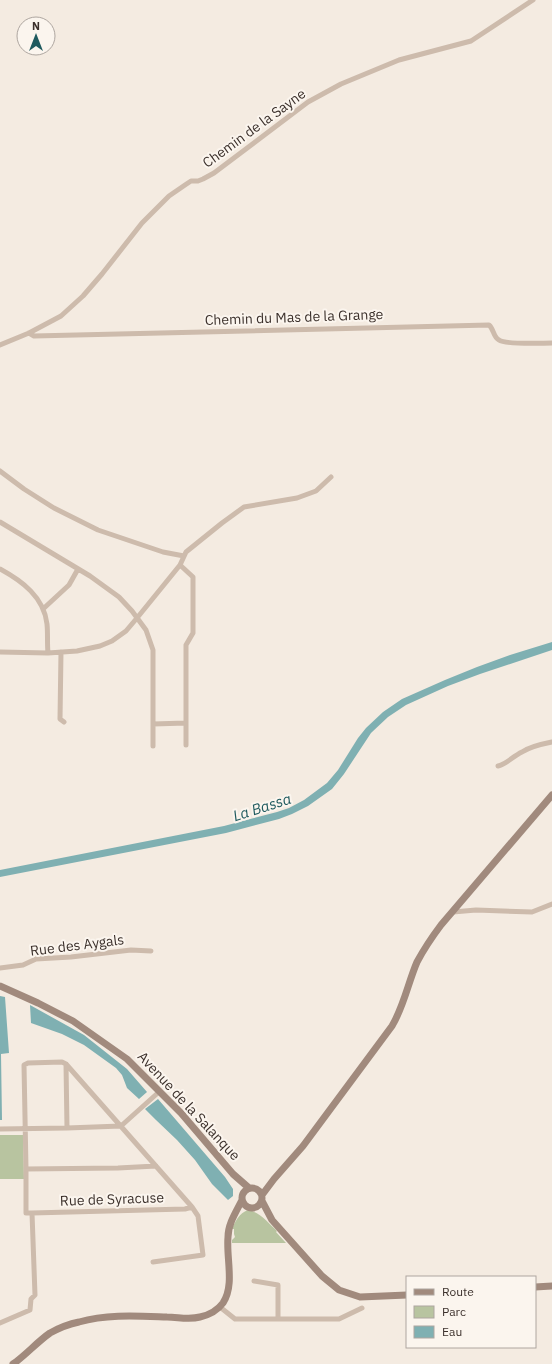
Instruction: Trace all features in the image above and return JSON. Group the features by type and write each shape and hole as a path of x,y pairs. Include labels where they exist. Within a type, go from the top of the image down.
{"main road":[{"path":"254,1208 258,1206 274,1178 303,1146 392,1026 399,1015 417,963 423,951 441,925 552,795"},
{"name":"Avenue de la Salanque","path":"0,986 73,1021 127,1059 181,1113 246,1190"},
{"path":"12,1364 51,1333 78,1322 95,1318 132,1316 198,1318 211,1314 220,1307 228,1288 228,1237 231,1222 244,1203 246,1190 257,1189 274,1178"},
{"path":"257,1189 272,1220"},
{"path":"244,1203 272,1220 322,1276 339,1290 360,1296 406,1295"},
{"path":"536,1287 552,1286"}],"street":[{"name":"Chemin de la Sayne","path":"0,345 29,333 61,316 83,296 142,223 169,196 185,185 203,179 214,173 308,102 341,84 399,60 471,40 491,29 533,0"},
{"name":"Chemin du Mas de la Grange","path":"29,333 34,336 488,325 492,328 496,338 499,341 512,343 552,343"},
{"path":"0,471 24,489 54,508 98,530 163,552 184,556"},
{"path":"0,652 77,651 100,646 112,640 126,631 137,618 180,565 186,552 222,523 244,507 297,498 316,491 331,477"},
{"path":"0,522 78,569 119,597 146,630 152,650 153,746"},
{"path":"180,565 193,577 194,633 186,645 186,745"},
{"path":"0,569 25,585 39,601 46,614 48,652"},
{"path":"43,609 69,585 78,569"},
{"path":"61,652 60,719 64,722"},
{"path":"153,724 186,723"},
{"path":"498,766 505,764 524,750 552,742"},
{"path":"453,912 476,910 532,912 552,904"},
{"name":"Rue des Aygals","path":"0,968 23,965 36,959 71,957 131,950 151,951"},
{"name":"Rue des Aygals","path":"0,964 8,966"},
{"path":"0,1323 30,1310 31,1299 35,1295 32,1213 26,1213 24,1065 28,1063 62,1062 66,1064 192,1207 198,1216 202,1255 153,1262"},
{"path":"66,1064 67,1128"},
{"path":"0,1129 121,1126 160,1091"},
{"path":"26,1169 156,1166"},
{"name":"Rue de Syracuse","path":"32,1213 185,1209 192,1207"},
{"path":"254,1281 278,1285 278,1319"},
{"path":"220,1307 235,1318 278,1319 339,1319 362,1308"}],"green space":[{"path":"0,1135 23,1135 24,1179 0,1179"},
{"path":"248,1210 264,1218 286,1243 232,1243 232,1240 235,1237 234,1229 232,1229 234,1224 240,1215"}],"water":[{"path":"552,642 552,650 448,686 406,705 388,717 371,733 344,774 332,789 308,806 292,814 279,819 226,833 0,877 0,870 224,826 289,808 304,800 327,783 338,770 366,728 383,712 402,699 477,667"},
{"path":"0,996 5,997 9,1053 1,1054 2,1120 0,1120"},
{"path":"30,1005 84,1035 127,1069 147,1092 139,1099 127,1088 122,1075 116,1068 84,1045 62,1034 31,1023"},
{"path":"158,1099 225,1177 233,1189 233,1196 228,1200 212,1184 195,1160 177,1140 145,1109"}],"water label":[{"name":"La Bassa","path":"262,807"}]}
